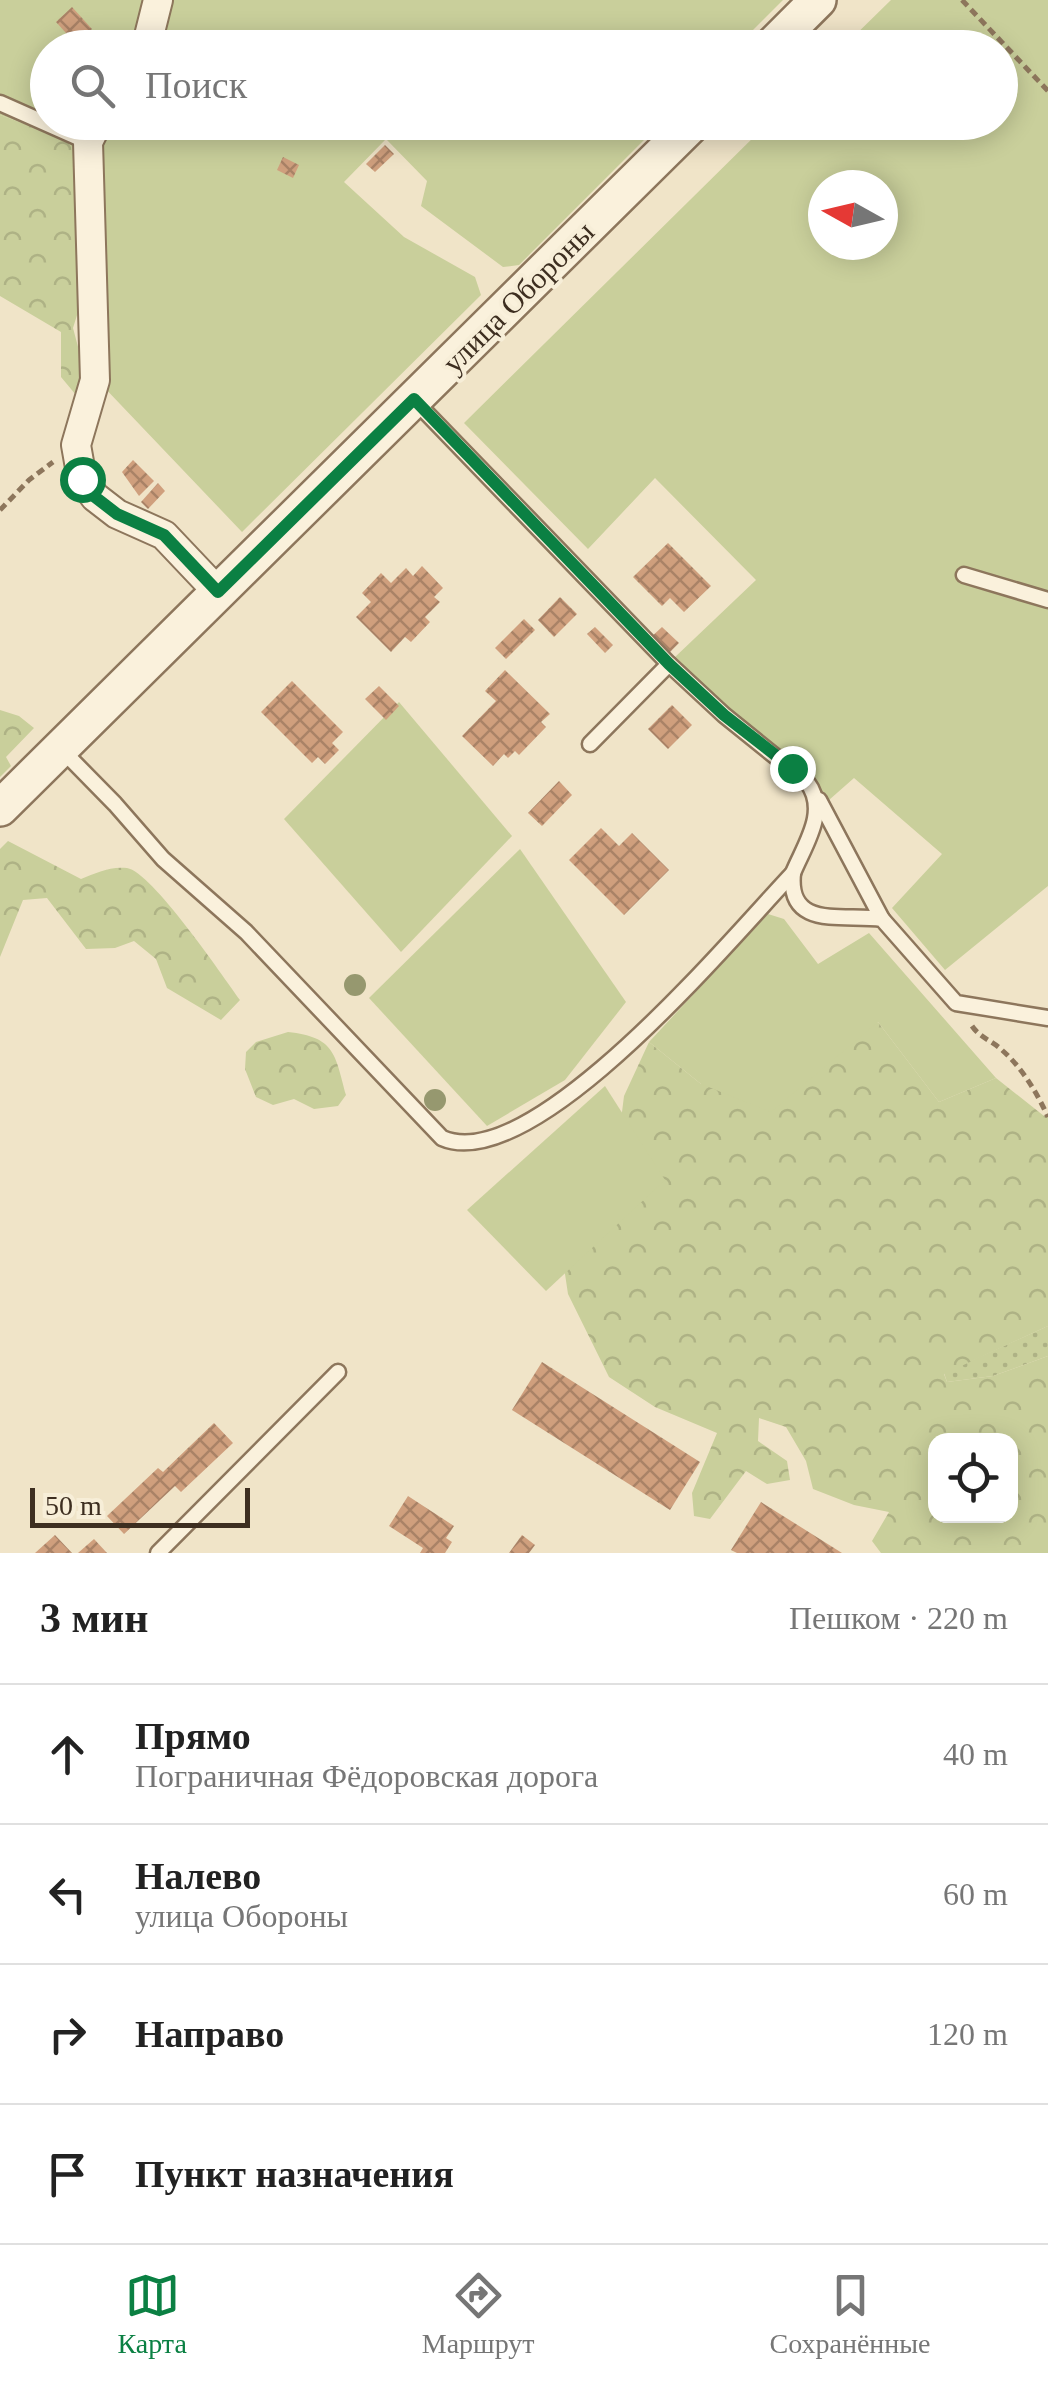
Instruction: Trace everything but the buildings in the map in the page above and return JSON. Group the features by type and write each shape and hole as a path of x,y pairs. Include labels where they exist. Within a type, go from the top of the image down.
{"street":[{"path":"150,30 158,0"},
{"path":"788,30 818,0"},
{"path":"93,140 94,380 76,445 82,479 95,497 117,514 164,535 218,592"},
{"name":"улица Обороны","path":"0,808 676,140"}],"lane":[{"path":"0,103 30,112"},
{"path":"414,399 669,664 724,715 807,782 882,919 956,1003 1048,1018"},
{"path":"964,575 1048,600"},
{"path":"590,744 669,664"},
{"path":"60,749 116,804 163,859 246,932 442,1138 458,1145 476,1144 562,1103 619,1055 793,873 810,836 817,810 816,794"},
{"path":"793,873 794,896 811,914 882,919"},
{"path":"158,1553 338,1372"}],"path":[{"path":"962,0 990,30"},
{"path":"1018,59 1048,91"},
{"path":"0,510 29,480 76,445"},
{"path":"956,1003 977,1034 1002,1049 1034,1089 1048,1117"}],"green space":[{"path":"0,0 783,0 753,30 30,30 30,126 0,115"},
{"path":"891,0 1048,0 1048,886 945,970 892,908 942,854 854,778 829,800 674,658 756,580 655,478 588,549 464,423 751,140 1018,140 1018,30 860,30"},
{"path":"0,115 30,126 30,140 75,142 75,222 85,247 83,296 73,328 85,373 76,395 61,377 61,332 0,296"},
{"path":"69,140 385,140 344,182 404,237 475,277 481,295 242,532 100,383 75,142"},
{"path":"387,140 644,140 519,265 503,267 421,206 427,181"},
{"path":"399,702 512,836 401,952 284,819"},
{"path":"0,710 19,716 34,728 6,757 11,766 0,777"},
{"path":"8,841 81,879 115,868 127,868 138,874 186,926 240,1000 221,1020 167,988 156,959 134,941 115,948 86,949 47,898 23,900 0,957 0,849"},
{"path":"520,849 626,1002 565,1080 487,1126 369,998"},
{"path":"768,914 784,919 818,964 869,933 996,1078 939,1102 878,1022 771,1112 701,1084 649,1042"},
{"path":"878,1022 939,1102 996,1078 1044,1116 1048,1114 1048,1326 944,1374 947,1382 993,1376 1048,1356 1048,1553 881,1553 872,1541 889,1512 854,1505 813,1489 806,1461 786,1427 759,1418 758,1441 787,1461 790,1480 767,1484 746,1471 710,1519 694,1516 692,1493 717,1433 655,1407 609,1377 568,1294 559,1234 608,1224 624,1096 649,1042 701,1084"},
{"path":"288,1032 315,1038 331,1050 346,1095 338,1106 314,1109 294,1099 273,1105 256,1097 245,1069 246,1052 256,1042"},
{"path":"605,1086 665,1180 546,1291 467,1210"},
{"path":"1048,1326 1048,1356 993,1376 947,1382 944,1373"}],"route":[{"path":"82,479 95,497 117,514 164,535 218,592 414,399 669,664 724,715 792,768"}]}
